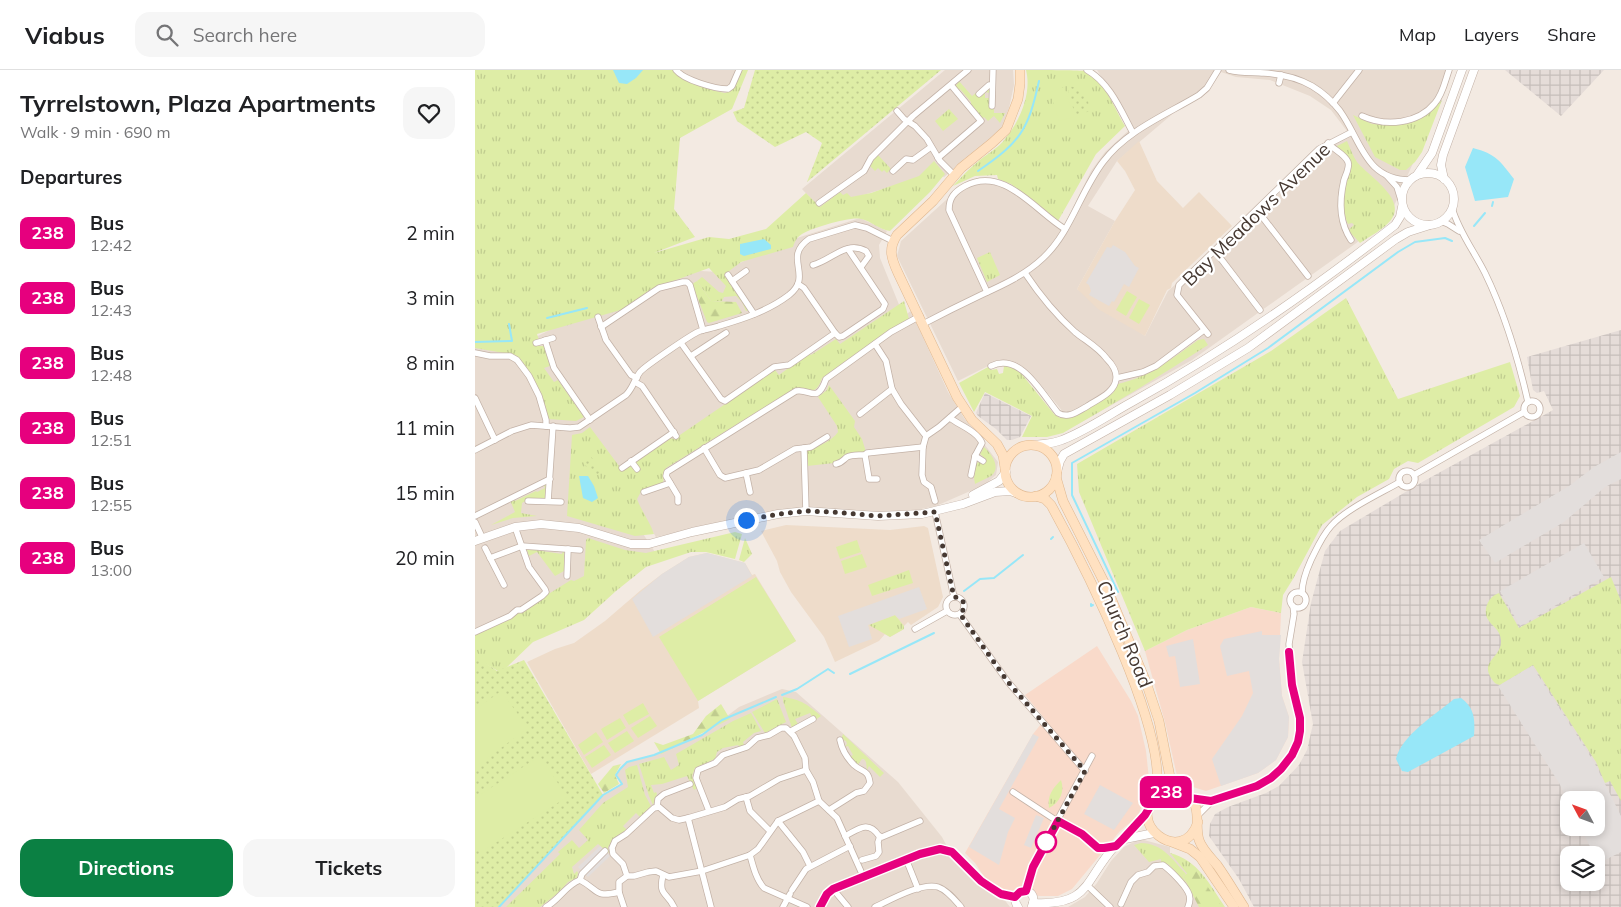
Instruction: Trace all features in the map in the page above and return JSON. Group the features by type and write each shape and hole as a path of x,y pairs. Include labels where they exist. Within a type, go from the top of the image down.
{"main road":[{"path":"997,444 1009,449 1032,445 1040,446 1047,450 1056,464 1057,475 1049,490 1036,496 1027,496 1019,494 1007,481 1003,455 997,444 972,420 963,406 892,259 891,252 897,235 933,201 965,164 1006,130 1018,100 1020,70"},
{"path":"1005,470 1011,456 1020,448"},
{"name":"Church Road","path":"1057,475 1063,501 1106,586 1146,682 1159,721 1170,778 1187,795"},
{"name":"Church Road","path":"1036,496 1045,499 1051,505 1082,563 1140,699 1155,756 1158,782 1154,800"},
{"path":"1234,907 1200,857 1190,849 1160,838 1154,833 1149,825 1149,808 1159,796 1169,791 1187,795 1194,802 1198,818 1199,840 1244,907"},
{"path":"1171,842 1180,841 1188,837 1193,832 1198,818"}],"street":[{"path":"676,70 681,75 691,79 716,88 728,89 732,86 739,70"},
{"path":"819,203 864,171 875,153 968,70"},
{"path":"992,106 993,70"},
{"path":"678,502 678,496 666,476 667,472 796,391 800,390 809,394 818,392 823,388 826,379 891,332 987,292 1025,273 1045,257 1065,229 1103,161 1112,151 1133,133 1199,95 1207,88 1218,70"},
{"path":"1229,70 1281,75 1311,85 1341,112 1366,158 1397,187 1406,214 1413,221 1430,225"},
{"path":"1333,103 1359,70"},
{"path":"1362,116 1378,122 1395,122 1413,118 1425,112 1435,104 1441,95 1449,70"},
{"path":"1032,445 1062,440 1157,388 1293,301 1395,225 1400,217 1405,186 1432,153 1462,70"},
{"path":"1057,475 1060,461 1064,454 1170,395 1248,348 1395,239 1408,232 1441,222 1448,216 1454,200 1453,192 1444,179 1441,164 1474,70"},
{"path":"1091,71 1115,99 1133,133"},
{"path":"1279,83 1281,75"},
{"path":"937,158 981,121 951,85"},
{"path":"979,94 989,85 992,85"},
{"path":"897,111 927,139 937,158 955,175"},
{"name":"Bay Meadows Avenue","path":"1117,378 1143,372 1156,366 1206,332 1177,295 1179,285 1319,149 1352,132"},
{"path":"1328,143 1346,158 1349,164 1341,198 1342,218 1351,240"},
{"path":"893,171 906,159 913,160 931,147"},
{"path":"1387,176 1401,180 1431,173 1444,179"},
{"path":"987,292 949,210 949,204 954,193 977,181 996,181 1014,190 1065,229"},
{"path":"1452,208 1462,234 1485,273 1503,315 1516,354 1528,402 1525,405 1524,412"},
{"path":"1257,210 1308,276"},
{"path":"1441,222 1448,224 1462,234"},
{"path":"475,450 522,427 531,425 579,427 626,395 641,370 699,331 754,314 778,302 795,290 798,284 800,273 797,254 803,243 809,239 855,225 867,228 893,242"},
{"path":"1345,228 1352,225"},
{"path":"813,265 848,249 857,247 868,254 866,261 861,267"},
{"path":"798,284 804,288 839,336 843,336 885,307 884,301 848,249"},
{"path":"1215,251 1260,310"},
{"path":"1297,273 1303,269"},
{"path":"732,280 746,271"},
{"path":"991,366 1008,362 1018,367 1031,379 1058,413 1062,415 1075,413 1108,394 1115,384 1117,378 1114,368 1107,358 1067,324 1035,288 1025,273"},
{"path":"728,275 754,314"},
{"path":"601,327 659,288 687,282 690,285 703,330"},
{"path":"1255,303 1261,298"},
{"path":"598,317 606,340 631,375 642,386 675,434 622,468"},
{"path":"691,356 726,333"},
{"path":"681,343 721,399 725,401 774,367 789,365 835,333"},
{"path":"536,343 553,338"},
{"path":"545,340 554,368 590,420"},
{"path":"875,344 886,361 892,389 926,436"},
{"path":"475,353 490,356 511,356 517,360 529,376 539,396 546,420 545,426"},
{"path":"999,363 1001,371"},
{"path":"860,414 892,389"},
{"path":"475,398 495,440"},
{"path":"1524,412 1528,416 1533,417 1539,412 1537,403 1533,401 1528,402"},
{"path":"935,501 931,487 924,482 922,474 923,447 926,436 963,406"},
{"path":"1414,475 1524,412"},
{"path":"949,418 981,439 982,443 975,456 971,475"},
{"path":"548,501 553,426"},
{"path":"704,448 722,477 725,478 763,468 795,449 811,447 827,437"},
{"path":"836,464 849,456 923,447"},
{"path":"804,448 805,511"},
{"path":"865,455 869,479 877,479"},
{"path":"975,456 983,461"},
{"path":"631,462 637,469"},
{"path":"950,508 999,481 1005,470"},
{"path":"1399,482 1400,475 1403,472 1408,471 1414,475"},
{"path":"746,473 750,492"},
{"path":"1399,482 1403,486 1410,486 1414,483 1414,475"},
{"path":"475,516 550,479"},
{"path":"1296,607 1303,605 1306,600 1302,593 1302,585 1316,550 1332,525 1347,513 1399,482"},
{"path":"644,492 670,483"},
{"path":"475,522 479,539 515,527 541,524 569,526 597,532 631,544 649,544 692,532 779,514 805,511 878,516 935,512 995,492 1010,491 1019,494"},
{"path":"528,500 561,502"},
{"path":"935,512 954,597"},
{"path":"475,632 510,616 545,594 545,589 529,567 515,527"},
{"path":"491,558 522,546 580,550"},
{"path":"485,548 504,585"},
{"path":"567,576 568,549"},
{"path":"1296,607 1290,600 1293,593 1302,585"},
{"path":"1293,593 1302,593"},
{"path":"954,597 960,598 964,603 964,610 960,614 951,615 947,611 947,602 954,597"},
{"path":"1187,795 1211,801 1257,786 1271,778 1292,755 1298,742 1300,731 1300,718 1292,685 1289,644 1296,607"},
{"path":"915,629 947,611"},
{"path":"960,614 1008,682 1085,771"},
{"path":"791,731 813,719"},
{"path":"709,812 696,778 698,770 715,763 723,755 747,747 757,738 781,728 786,728 791,731 805,758 806,770 813,782 819,801 837,818 863,876"},
{"path":"829,810 856,793 865,791 871,783 866,772 855,766 847,758 840,740"},
{"path":"1026,891 1033,867 1092,756"},
{"path":"657,807 663,809 673,818 679,820 688,818 725,807 779,779 806,770"},
{"path":"627,876 623,864 613,854 612,848 615,841 657,807 658,799 664,794 690,784"},
{"path":"1013,792 1092,842 1098,848 1116,846"},
{"path":"747,797 750,811 769,831"},
{"path":"624,907 619,892 619,882 627,876 656,871 669,877 702,870 750,855 758,849 769,831 778,821 819,801"},
{"path":"1198,818 1211,801"},
{"path":"1015,897 1020,892 1026,891 1033,896 1032,905 1063,902 1074,897 1088,886 1116,846 1136,826 1149,808"},
{"path":"688,818 711,907"},
{"path":"778,821 803,852 810,866"},
{"path":"880,836 920,822"},
{"path":"845,836 869,827 880,836"},
{"path":"1123,839 1154,833"},
{"path":"862,860 876,856 879,852 878,842 880,836"},
{"path":"783,907 801,876 810,866 849,846"},
{"path":"820,907 827,894 833,889 932,850 940,849 952,852 981,881 990,887 1001,894 1015,897"},
{"path":"545,907 556,905 572,884 580,880 582,874 605,851"},
{"path":"750,855 754,870 760,884 764,888 790,896 807,907"},
{"path":"906,860 918,889"},
{"path":"1121,904 1131,882 1138,875 1148,872 1154,866 1163,865 1171,871 1188,891 1190,898 1187,907"},
{"path":"663,875 661,888 663,894 671,901 673,907"},
{"path":"580,880 594,892 601,895 619,892"},
{"path":"875,907 887,905 928,886 939,887 961,907"},
{"path":"1088,886 1110,907"},
{"path":"833,889 849,907"},
{"path":"1015,897 1018,907"}],"shaded area":[{"path":"667,70 746,70 731,107"},
{"path":"945,70 1013,70 1014,85 1001,131 944,177 936,173 820,208 802,189"},
{"path":"1097,70 1452,70 1447,87 1389,217 1355,244 1192,360 1076,425 1038,381 1025,369 1010,360 994,363 958,381 897,256 901,241 957,190 973,182 995,182 1014,189 1064,226 1091,171 1105,152 1128,131 1134,128","holes":["1221,72 1236,77 1270,80 1310,96 1331,110 1350,135 1325,149 1266,206 1168,291 1145,336 1077,289 1115,221 1088,206 1117,161 1176,111 1208,92"]},
{"path":"1505,70 1604,70 1561,116"},
{"path":"1139,141 1157,181 1183,208 1199,192 1232,226 1172,283 1145,336 1098,309 1077,289 1115,221 1135,190 1125,171 1117,161"},
{"path":"860,218 887,231 879,245 880,258 900,307 615,491 655,552 475,637 475,344 524,343 611,299 682,270 719,272 797,238"},
{"path":"1113,245 1125,252 1135,266 1139,268 1129,287 1124,284 1114,302 1112,301 1109,306 1089,295 1091,291 1086,283 1107,247 1111,248"},
{"path":"911,311 948,392 964,418 998,462 996,475 984,485 936,506 916,510 870,513 789,509 738,518 656,537 627,489 778,395 814,378"},
{"path":"1621,330 1621,907 1254,907 1239,879 1209,836 1210,824 1215,814 1279,786 1299,765 1307,750 1313,724 1302,662 1311,603 1325,551 1340,531 1424,481 1553,410 1544,391 1537,393 1533,390 1527,357"},
{"path":"985,393 1031,416 1020,437 1007,440 978,416 976,413"},
{"path":"1621,452 1621,479 1605,487 1564,522 1495,563 1479,540 1569,486 1594,467"},
{"path":"786,525 890,530 924,526 928,528 943,597 938,607 911,625 908,622 904,629 890,637 885,634 879,641 835,662 824,637 791,592 761,531"},
{"path":"1584,543 1604,577 1520,626 1500,591"},
{"path":"707,553 745,563 752,575 755,574 796,641 698,701 699,708 591,774 527,662 555,649 574,643 605,621 662,574 689,557"},
{"path":"707,553 745,563 752,576 653,637 632,599 662,574 689,557"},
{"path":"919,587 927,609 899,619 895,615 868,625 872,639 849,647 838,616"},
{"path":"1251,607 1281,613 1279,659 1282,696 1289,717 1288,737 1276,760 1258,773 1206,791 1193,787 1177,776 1165,722 1145,651 1187,630"},
{"path":"1262,631 1262,635 1281,635 1279,659 1282,696 1289,717 1288,737 1276,760 1258,773 1221,786 1212,759 1242,716 1253,693 1249,671 1227,676 1220,646 1224,639"},
{"path":"1193,639 1200,684 1180,687 1175,656 1169,657 1166,646"},
{"path":"1097,646 1131,701 1138,716 1146,751 1149,779 1145,798 1139,813 1120,831 1072,889 1058,896 1040,896 1001,890 989,884 975,863 965,853 1033,734 1045,719 1025,695"},
{"path":"1532,666 1594,762 1621,816 1621,852 1605,860 1605,846 1590,846 1585,836 1605,836 1605,791 1563,791 1498,686"},
{"path":"782,689 796,692 898,782 942,837 952,856 988,889 1003,898 1010,907 499,907 603,795 621,784 616,775 627,762 654,755 702,735 739,707"},
{"path":"1033,734 1039,737 999,809 1015,818 1008,832 999,865 969,847"},
{"path":"1100,785 1133,803 1114,830 1084,814"},
{"path":"1036,815 1044,818 1031,848 1024,845"},
{"path":"1140,839 1170,847 1170,853 1189,873 1213,907 1068,907 1085,897 1097,883 1111,861 1124,847"},
{"path":"600,846 610,856 588,877 578,867"}],"green space":[{"path":"475,70 673,70 697,85 725,93 733,87 740,70 748,70 732,109 680,138 674,209 695,237 654,253 709,237 729,239 766,229 806,193 820,207 840,192 843,195 847,193 851,197 871,193 919,176 934,161 945,174 930,192 890,231 861,219 841,221 802,234 796,239 793,247 741,262 724,275 749,310 746,311 742,302 736,296 724,297 722,301 711,301 697,281 702,277 719,292 723,293 726,286 709,268 651,289 624,309 537,334 539,340 534,341 536,346 544,346 550,366 544,368 554,382 558,380 584,417 576,421 548,419 542,399 510,354 475,348"},
{"path":"755,70 941,70 807,182 822,143 806,132 775,147 737,121 733,112 744,108"},
{"path":"1026,70 1084,71 1098,81 1125,126 1096,154 1058,221 1011,184 998,179 997,175 975,176 953,186 974,165 1000,145 1010,132 1020,115 1026,97"},
{"path":"959,81 972,96 977,92 979,95 988,87 990,93 985,92 985,98 990,98 990,107 994,108 994,113 1005,113 1000,123 994,116 988,121 984,117 982,119 971,106 971,102 960,89 958,90 955,87"},
{"path":"1067,86 1081,91 1088,101 1091,111 1075,115"},
{"path":"1064,87 1074,117 1059,121 1050,92"},
{"path":"1442,100 1422,152 1406,170 1400,170 1375,157 1353,115 1372,124 1393,125 1406,123 1422,117"},
{"path":"949,109 958,119 943,131 935,121"},
{"path":"1347,141 1357,162 1384,188 1394,204 1395,212 1388,224 1360,243 1348,230 1354,225 1352,223 1348,224 1343,209 1351,160 1335,147"},
{"path":"877,154 891,169 887,173 884,170 882,172 878,168 875,171 869,165"},
{"path":"990,252 1000,275 987,282 977,258"},
{"path":"697,281 711,301 736,302 742,313 707,322 692,284"},
{"path":"1127,291 1137,297 1126,316 1116,310"},
{"path":"1346,298 1398,399 1510,362 1520,396 1514,407 1418,463 1408,461 1394,469 1389,479 1357,497 1322,525 1283,595 1281,613 1251,607 1187,630 1145,651 1079,492 1077,464 1271,351"},
{"path":"1139,299 1150,305 1139,324 1129,318"},
{"path":"904,301 909,319 881,336 822,378 816,389 794,389 666,468 663,483 642,490 637,499 654,534 635,536 567,516 572,435 582,433 590,427 622,470 670,438 674,439 775,370 779,375 809,353 811,355 836,339 840,344"},
{"path":"1204,339 1208,345 1172,368 1063,433 1047,437 1022,437 1032,416 985,392 974,412 959,383 988,367 991,370 997,369 999,374 1003,373 1004,366 1013,367 1020,372 1054,414 1060,418 1070,417 1113,393 1118,384 1150,372 1198,340"},
{"path":"829,385 855,421 854,427 862,439 866,452 834,463 807,466 806,451 828,441 838,432 837,426 818,397 827,390"},
{"path":"984,447 990,453 996,469 991,476 975,484 976,463 983,464 986,459 980,454"},
{"path":"590,455 601,471 597,475 584,464 585,458"},
{"path":"543,484 547,486 545,499 527,500 522,503 521,513 537,516 513,518 491,525 515,512 510,500 513,499 515,501 537,492 545,488"},
{"path":"735,532 742,534 735,559 706,552 691,552 646,567 584,620 533,642 505,669 498,671 475,658 475,634 519,612 547,588 550,593 571,580 574,581 584,576 586,540 588,538 625,550 646,553"},
{"path":"745,538 752,554 744,562 739,560"},
{"path":"857,540 861,552 840,559 836,547"},
{"path":"528,549 562,554 564,551 564,571 555,576 537,552 529,556"},
{"path":"862,554 867,567 845,574 841,561"},
{"path":"909,570 913,583 872,596 868,585"},
{"path":"756,577 796,641 698,701 659,637"},
{"path":"1611,577 1621,601 1621,801 1610,781 1605,783 1596,762 1533,665 1500,685 1491,678 1488,672 1488,667 1498,651 1501,640 1499,633 1486,614 1486,606 1492,597 1499,593 1519,628"},
{"path":"895,615 904,626 904,629 890,637 869,625"},
{"path":"475,656 497,671 524,660 603,795 499,907 475,907"},
{"path":"501,691 528,728 475,767 475,710"},
{"path":"783,697 804,703 821,716 814,721 810,713 795,719 798,724 792,728"},
{"path":"777,699 786,722 765,733 752,712"},
{"path":"643,703 649,714 629,725 623,715"},
{"path":"721,704 730,719 661,754 654,742 663,745 693,734 706,716"},
{"path":"751,713 761,731 754,733 743,742 744,745 723,748 717,752 715,759 695,768 692,776 697,788 694,790 687,776 662,784 651,785 654,793 656,792 657,794 653,805 639,764 664,757 671,770 679,765 676,754 733,721"},
{"path":"650,716 657,726 638,738 631,728"},
{"path":"620,718 626,728 607,740 601,729"},
{"path":"627,731 634,741 615,753 608,743"},
{"path":"596,732 603,742 584,755 578,745"},
{"path":"843,734 884,773 880,777 869,766 867,770 864,759 857,766 849,757 853,755 848,746 844,747 847,744 846,741 841,739"},
{"path":"604,745 611,755 592,768 585,757"},
{"path":"540,756 567,797 481,852 475,843 475,798"},
{"path":"621,764 615,775 619,784 604,793 598,784 613,766"},
{"path":"637,765 645,795 651,806 640,817 636,813 623,826 627,830 615,838 608,847 609,853 598,844 572,867 574,874 577,871 578,873 577,878 568,882 558,893 540,907 506,907 560,854 558,852 572,840 579,848 588,840 579,830 603,803 628,787 625,770"},
{"path":"1061,780 1061,796 1049,808 1051,792"},
{"path":"1141,843 1155,846 1167,853 1186,874 1183,876 1186,883 1174,873 1175,871 1168,864 1161,863 1161,859 1149,862 1134,845"},
{"path":"1170,853 1180,856 1196,867 1225,907 1214,907"},
{"path":"1195,869 1222,907 1199,907 1183,876"}],"water":[{"path":"613,70 643,70 627,84 619,83"},
{"path":"1473,148 1497,159 1514,179 1508,197 1475,201 1465,167"},
{"path":"764,239 771,245 771,249 744,256 740,254 740,244"},
{"path":"579,476 588,476 594,486 598,498 592,502 583,498"},
{"path":"1461,698 1472,710 1474,736 1408,772 1402,771 1396,759 1399,750 1405,742 1420,726 1454,699"}],"waterway":[{"path":"978,171 1004,152 1020,134 1031,112 1039,81"},
{"path":"1492,206 1493,202"},
{"path":"1474,226 1485,213"},
{"path":"1118,592 1072,495 1072,463 1195,393 1268,348 1398,252 1415,242 1445,238 1452,241"},
{"path":"547,318 587,308"},
{"path":"475,342 512,341 509,324"},
{"path":"964,591 980,579 994,578 1023,555"},
{"path":"1091,604 1091,606 1093,605"},
{"path":"850,674 934,633"},
{"path":"782,695 797,689 828,669 834,673"},
{"path":"499,907 603,795 622,784 616,775 627,762 654,755 702,735 722,720 776,697"}],"bus line":[{"name":"238","path":"820,907 827,894 851,880 920,854 940,849 952,852 981,881 990,887 1001,894 1015,897 1018,893 1026,891 1033,867 1058,821 1082,834 1098,848 1116,846 1136,826 1154,800 1164,793 1169,791 1178,792 1190,798 1211,801 1257,786 1271,778 1281,769 1292,755 1298,742 1300,718 1292,685 1289,652"}],"route":[{"path":"746,520 805,511 878,516 935,512 954,597 960,598 965,606 960,614 1019,696 1085,771 1046,842"}]}
